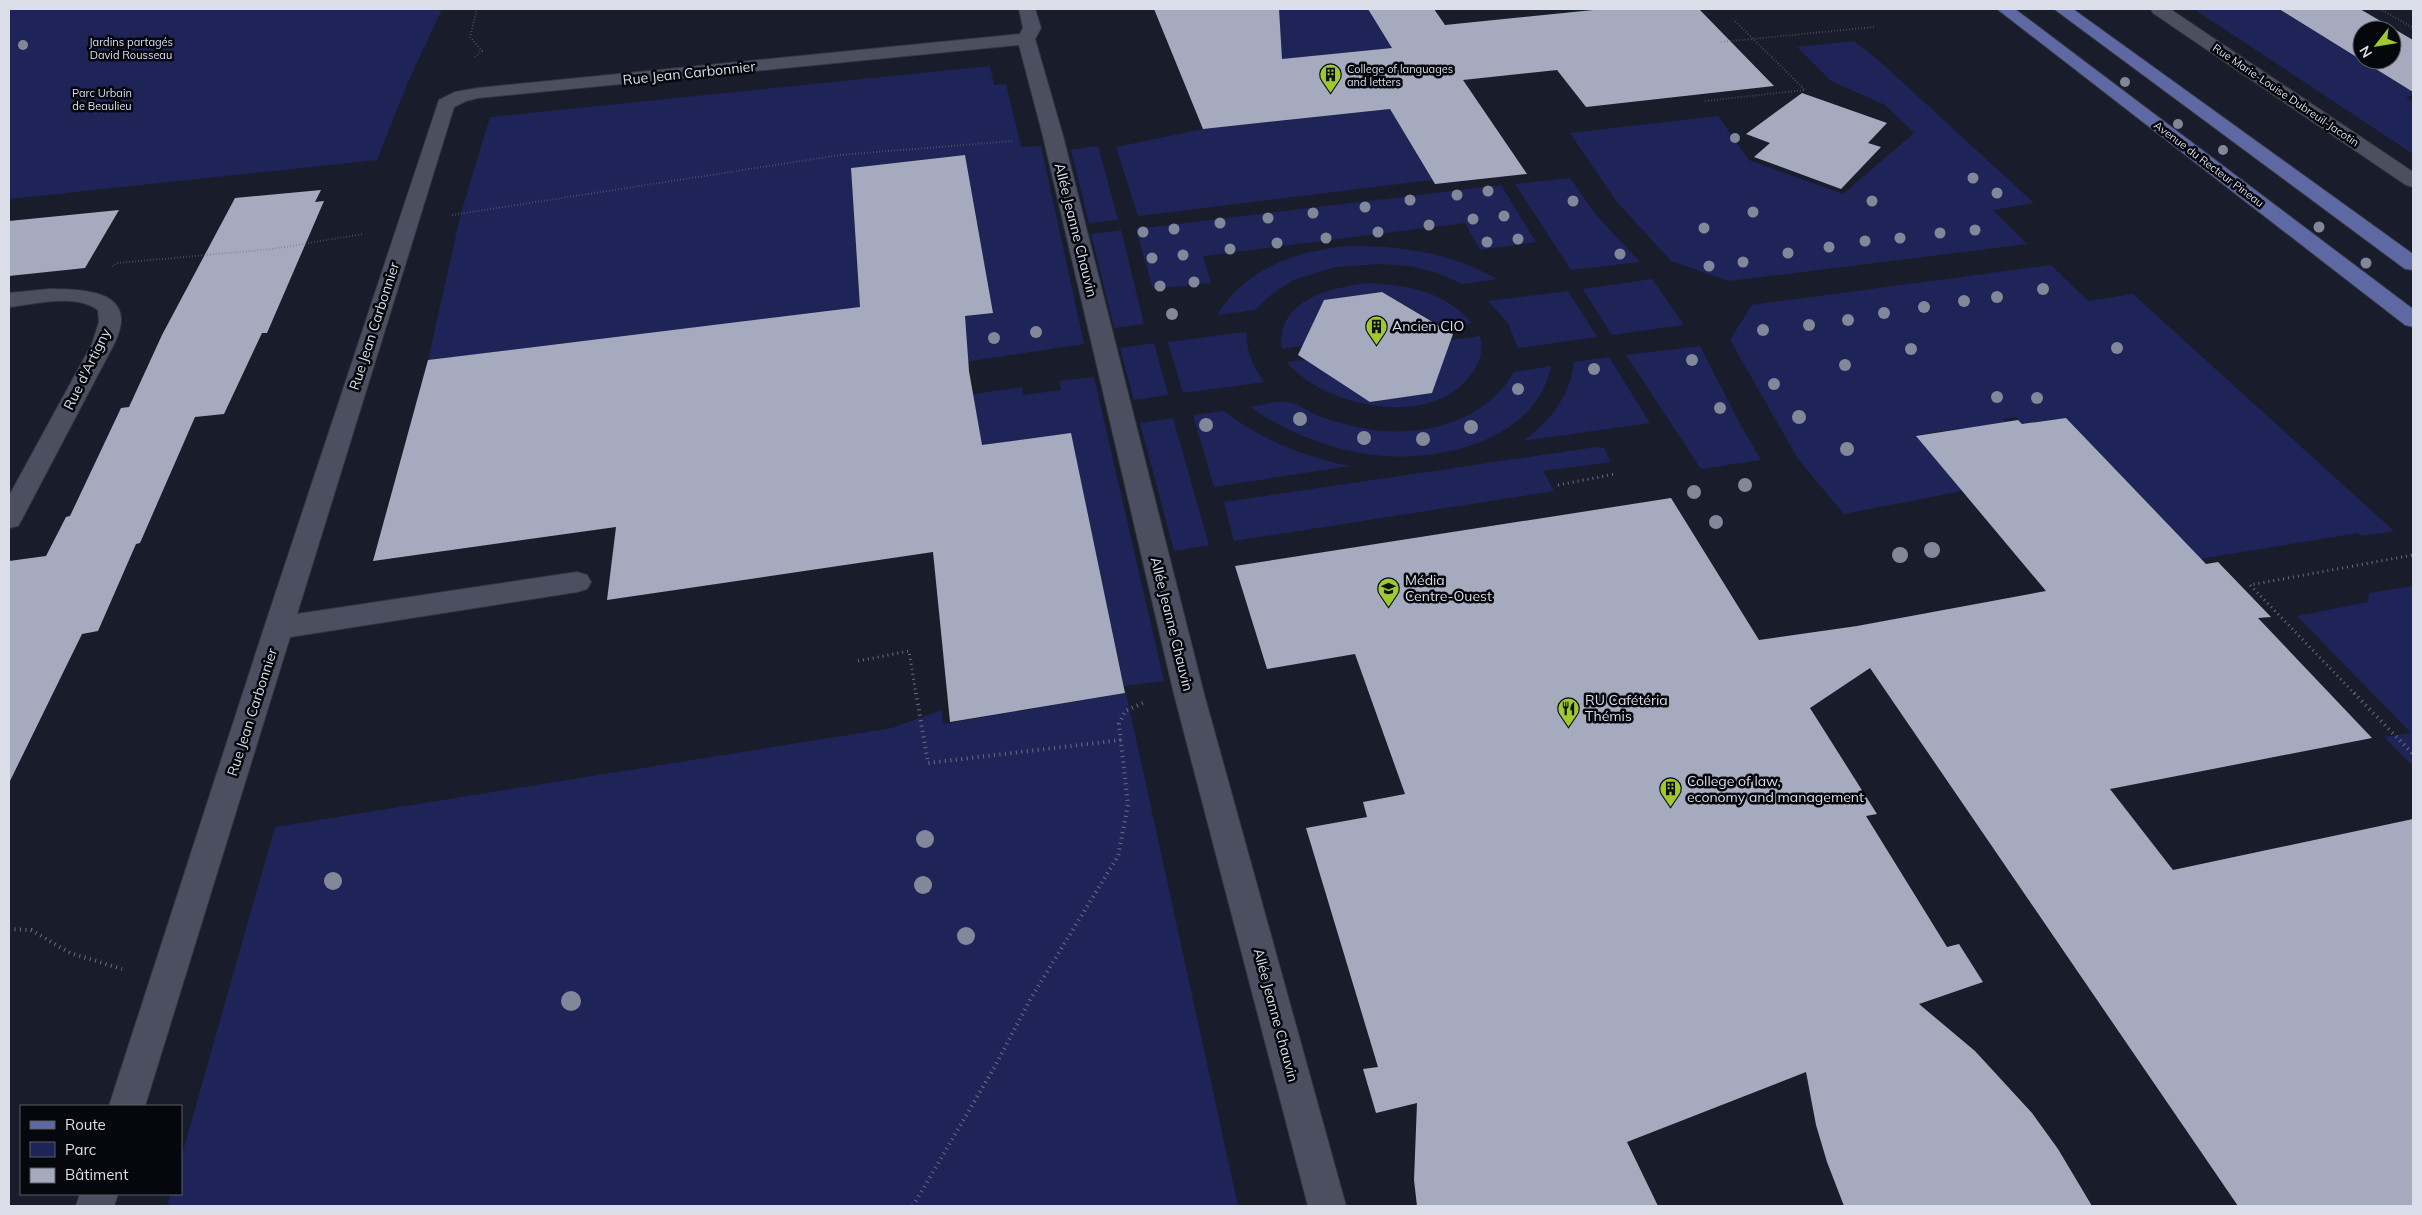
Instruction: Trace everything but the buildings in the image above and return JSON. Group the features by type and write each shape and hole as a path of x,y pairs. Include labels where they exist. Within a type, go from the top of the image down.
{"main road":[{"name":"Avenue du Recteur Pineau","path":"2005,9 2413,320"},
{"path":"2062,9 2413,264"}],"street":[{"path":"1026,39 1032,28 1027,9"},
{"name":"Rue Marie-Louise Dubreuil-Jacotin","path":"2158,9 2413,181"},
{"name":"Rue Jean Carbonnier","path":"127,1105 443,107 452,99 478,93 1026,39"},
{"name":"Allée Jeanne Chauvin","path":"1026,39 1053,136 1190,694 1327,1206"},
{"name":"Rue d'Artigny","path":"9,300 58,294 76,295 101,303 109,309 111,318 99,351 9,518"},
{"path":"278,628 577,582"}],"path":[{"path":"452,99 457,73 482,52 470,37 477,9"},
{"path":"2380,9 2413,28"},
{"path":"1705,101 1805,90 1735,21"},
{"path":"1721,42 1874,27"},
{"path":"58,294 118,263 262,251 339,240 407,223 680,178 831,156 1020,141 1053,136"},
{"path":"1558,485 1615,474"},
{"path":"2413,555 2250,585 2413,754"},
{"path":"858,661 909,651 928,764 1121,740"},
{"path":"913,1206 994,1068 1031,998 1096,896 1118,856 1128,805 1119,724 1122,714 1129,708 1190,694"},
{"path":"9,929 31,930 70,954 121,970 172,963"}],"green space":[{"name":"Parc Urbain de Beaulieu","path":"9,9 442,9 407,84 377,160 9,199"},
{"path":"1173,9 1368,9 1392,48 1198,68"},
{"path":"2194,9 2279,9 2352,54 2352,70 2377,70 2413,92 2413,95 2406,97 2413,102 2413,154"},
{"path":"1854,41 1876,58 2034,203 1993,210 2027,244 1729,281 1671,261 1617,202 1570,133 1718,116 1749,160 1843,194 1914,133 1885,105 1831,81 1797,47"},
{"path":"990,66 994,85 1006,84 1021,147 1041,146 1084,344 958,363 952,318 993,313 965,155 851,168 860,307 428,360 461,213 490,117"},
{"path":"1390,109 1432,180 1138,216 1116,147 1203,129"},
{"path":"1098,146 1118,220 1089,223 1071,150"},
{"path":"1570,178 1596,215 1640,262 1571,270 1515,184"},
{"path":"1501,185 1536,242 1480,250 1465,223 1203,256 1211,283 1153,289 1136,229"},
{"path":"1121,230 1144,324 1114,328 1091,234"},
{"path":"1348,246 1387,247 1425,252 1461,262 1497,279 1462,284 1438,273 1410,266 1379,264 1335,267 1293,280 1272,294 1255,310 1217,315 1242,285 1274,265 1310,252"},
{"path":"2051,265 2088,301 2133,294 2394,531 2362,536 2357,533 2200,559 2066,418 2027,423 2026,428 2016,417 2003,419 2012,431 1970,437 1962,428 1917,435 1962,491 1844,514 1798,459 1730,340 1752,305"},
{"path":"1652,279 1684,325 1612,335 1583,289"},
{"path":"1369,283 1412,288 1438,297 1462,312 1472,323 1445,328 1382,292 1324,300 1308,334 1312,344 1282,349 1282,332 1287,319 1297,308 1309,299 1323,293"},
{"path":"1568,291 1597,337 1518,348 1508,323 1488,301"},
{"path":"1246,332 1251,358 1264,382 1183,393 1168,342"},
{"path":"1480,336 1482,348 1480,358 1469,377 1451,393 1429,403 1403,407 1376,406 1350,400 1325,391 1304,378 1287,362 1319,358 1370,402 1432,393 1445,356 1445,341"},
{"path":"1154,343 1168,395 1134,400 1120,348"},
{"path":"1700,346 1761,460 1701,469 1626,355"},
{"path":"1609,357 1650,423 1523,441 1542,425 1557,407 1568,386 1574,362"},
{"path":"1551,366 1541,393 1524,415 1500,432 1473,445 1443,452 1412,456 1382,456 1355,452 1327,445 1300,435 1250,407 1274,402 1288,402 1319,416 1368,429 1416,430 1440,426 1462,418 1482,407 1500,391 1514,372"},
{"path":"1094,377 1164,681 1124,686 1071,434 969,447 962,396 1022,387 1023,395 1061,390 1059,381"},
{"path":"1224,411 1253,431 1284,446 1316,458 1350,466 1214,487 1193,415"},
{"path":"1173,418 1209,545 1174,551 1140,423"},
{"path":"1596,447 1604,448 1611,462 1543,471 1554,491 1234,541 1224,502"},
{"path":"2413,586 2413,766 2384,737 2411,733 2297,616 2368,602 2369,593"},
{"path":"1126,693 1238,1206 167,1206 171,1195 182,1195 182,1154 275,827 892,728 942,710 943,724"}],"place":[{"name":"College of languages and letters","path":"1331,94"},
{"name":"Ancien CIO","path":"1376,345"},
{"name":"Média Centre-Ouest","path":"1389,607"},
{"name":"RU Cafétéria Thémis","path":"1569,727"},
{"name":"College of law, economy and management","path":"1671,808"}],"park label":[{"name":"Jardins partagés David Rousseau","path":"131,48"}]}
